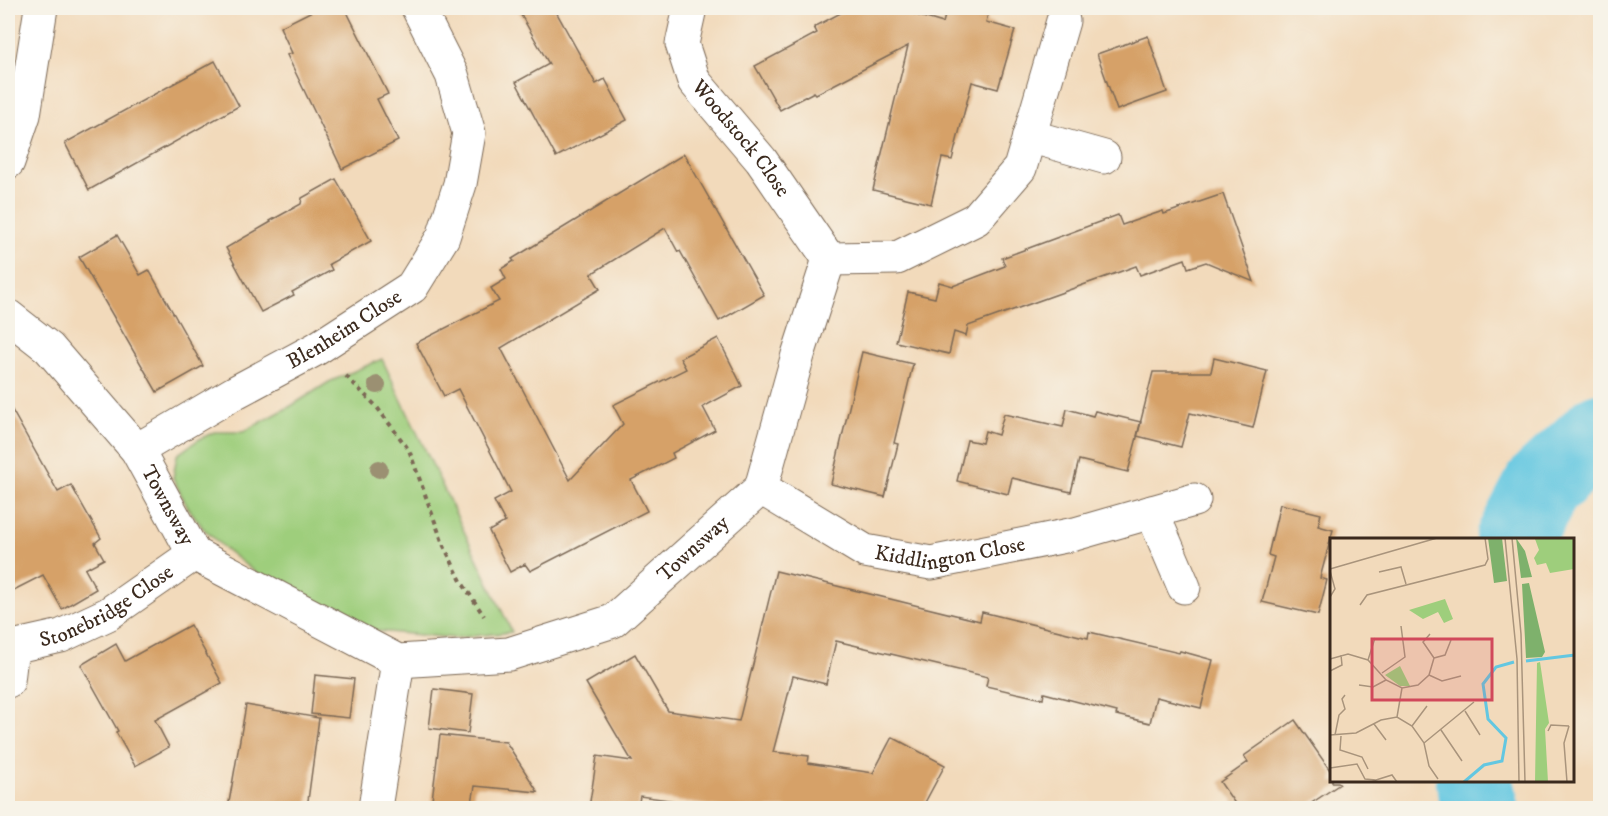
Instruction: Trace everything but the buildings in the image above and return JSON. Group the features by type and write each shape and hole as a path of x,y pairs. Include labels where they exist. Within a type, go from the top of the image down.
{"street":[{"path":"8,162 24,115 41,8"},
{"name":"Blenheim Close","path":"137,450 234,393 319,347 412,287 443,237 460,184 469,133 453,75 418,8"},
{"name":"Woodstock Close","path":"690,8 682,44 694,81 761,160 829,259"},
{"path":"761,488 798,355 829,259 897,258 976,219 1020,168 1062,21"},
{"path":"1029,136 1104,157"},
{"name":"Townsway","path":"8,316 49,348 137,450 194,554 398,661 509,654 613,621 761,488"},
{"name":"Kiddlington Close","path":"761,488 865,551 931,563 1075,534 1194,500"},
{"path":"1152,512 1184,587"},
{"name":"Stonebridge Close","path":"8,681 10,646 62,636 108,614 194,554"},
{"path":"375,808 398,661"}],"path":[{"path":"319,347 376,406 410,450 443,544 461,580 509,654"}],"green space":[{"path":"382,359 512,632 454,638 377,631 338,617 260,576 225,549 203,528 187,506 173,478 177,455 198,440 214,432 243,432 329,382"}],"waterway":[{"path":"1515,538 1543,485 1600,432"},
{"path":"1475,783 1480,808"}]}
